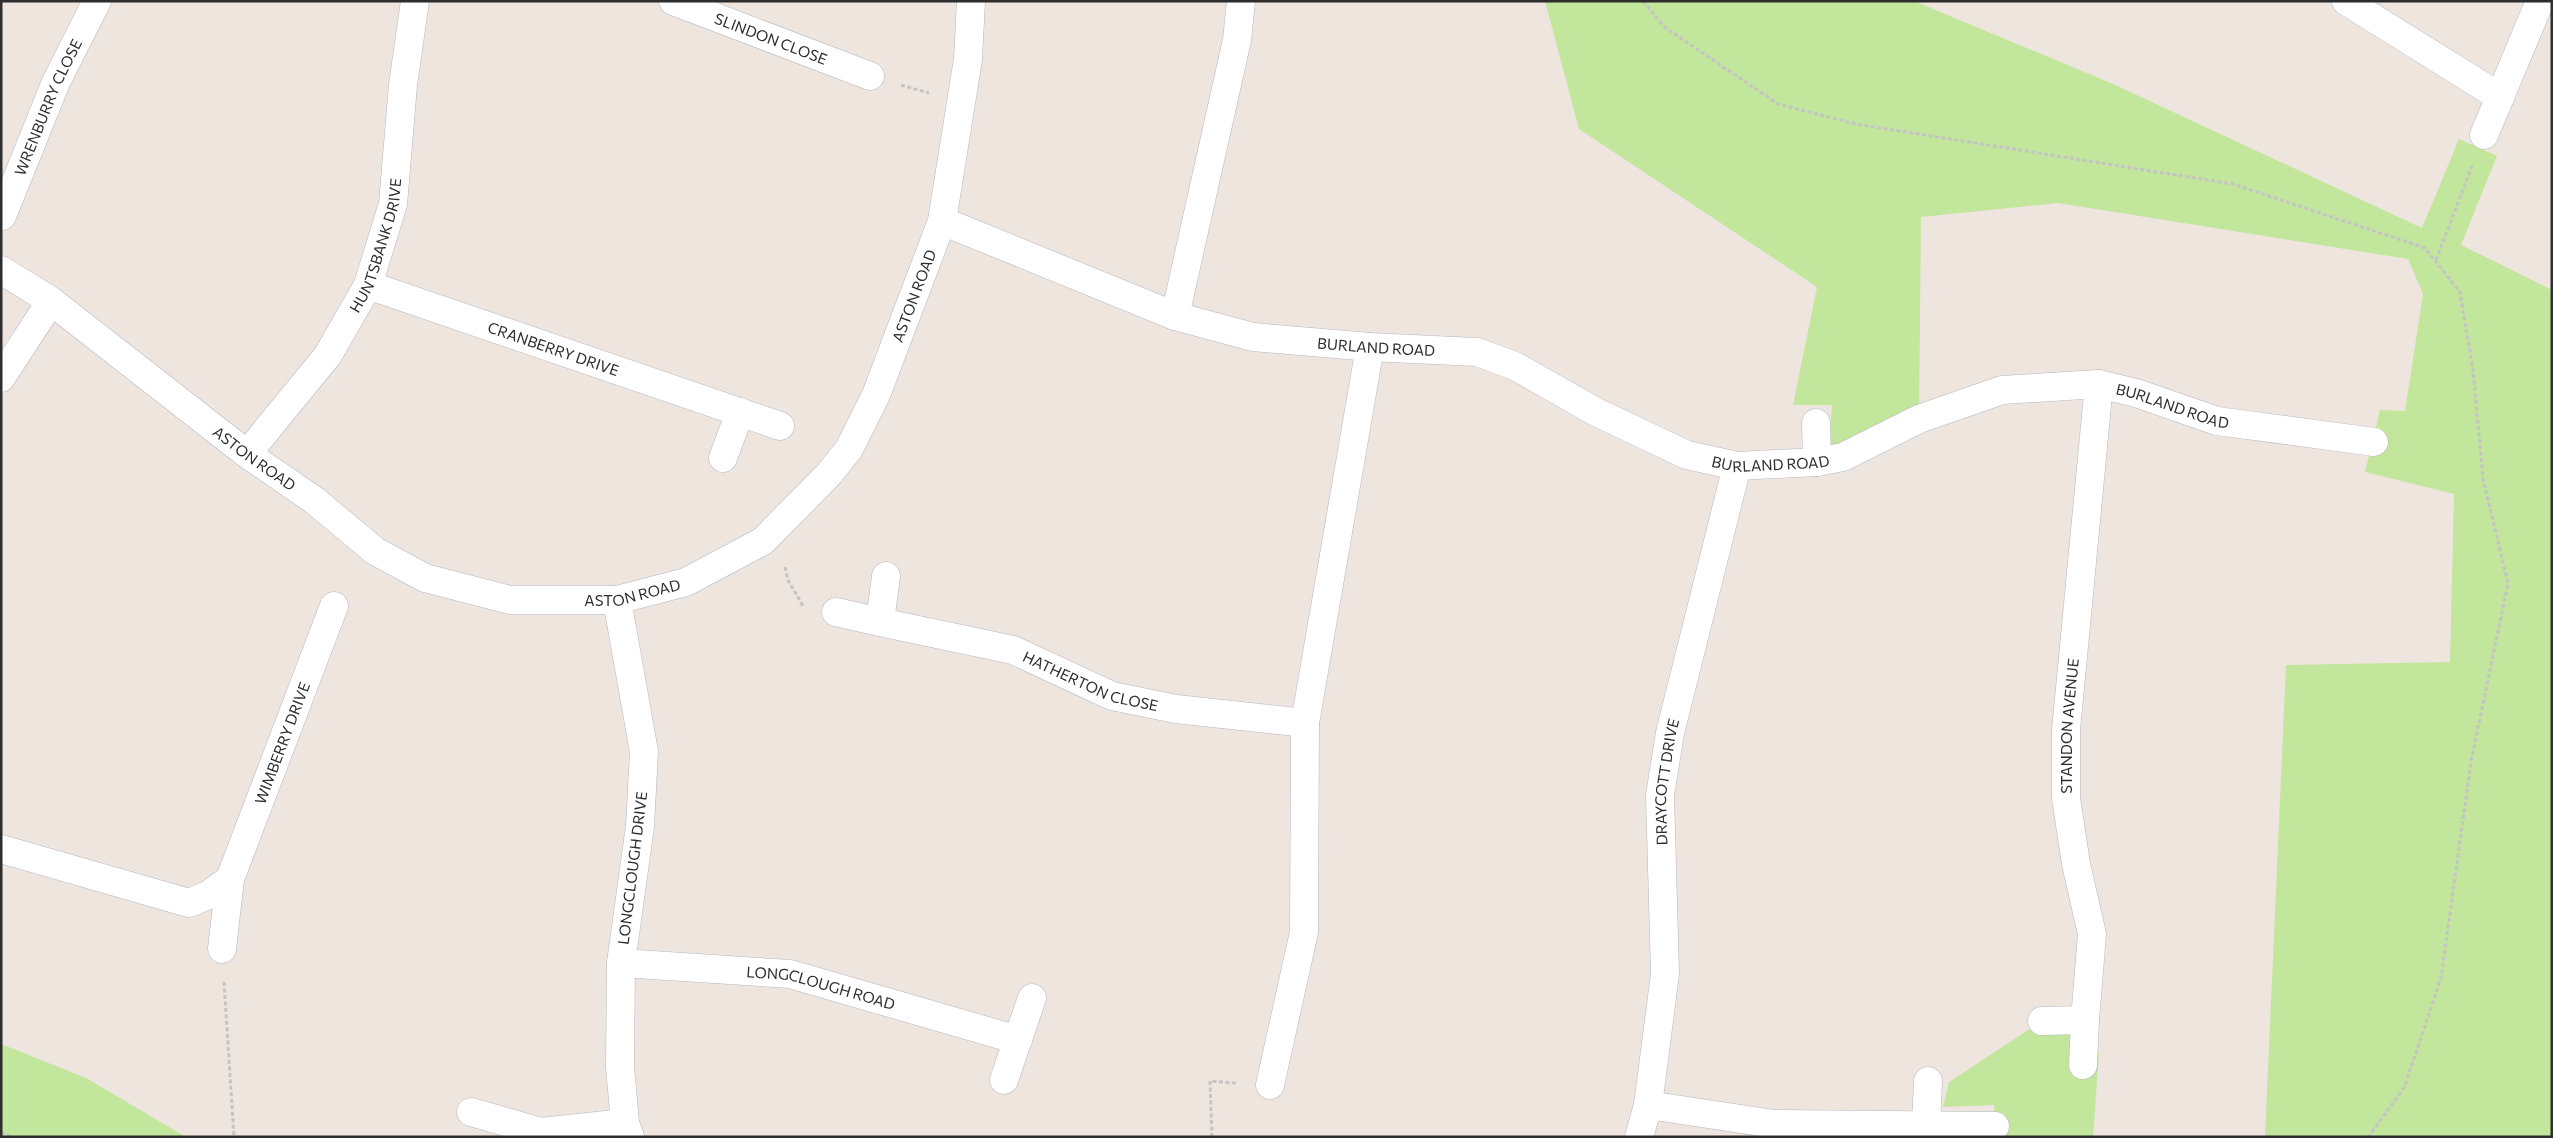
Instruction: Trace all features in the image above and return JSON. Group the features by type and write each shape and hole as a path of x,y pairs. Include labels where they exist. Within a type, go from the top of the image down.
{"street":[{"name":"WRENBURRY CLOSE","path":"2,216 56,82 97,1"},
{"name":"HUNTSBANK DRIVE","path":"247,454 328,355 368,285 393,204 403,86 415,1"},
{"name":"SLINDON CLOSE","path":"673,1 870,76"},
{"name":"ASTON ROAD","path":"1,270 51,301 247,454 314,500 376,551 425,578 510,600 617,600 686,582 763,540 829,474 849,450 876,395 942,221 968,59 971,1"},
{"path":"1175,316 1237,40 1241,1"},
{"path":"2346,1 2500,97"},
{"path":"2484,135 2540,1"},
{"name":"BURLAND ROAD","path":"942,221 1175,316 1253,336 1370,347 1477,352 1515,366 1596,412 1687,455 1737,466 1817,462 1843,458 1920,419 2002,390 2099,384 2136,392 2218,421 2374,442"},
{"name":"CRANBERRY DRIVE","path":"368,285 780,426"},
{"path":"1,378 51,301"},
{"path":"1270,1085 1304,932 1305,723 1370,347"},
{"name":"STANDON AVENUE","path":"2084,1065 2085,1020 2092,934 2076,864 2066,798 2066,730 2099,384"},
{"path":"723,458 740,412"},
{"path":"1816,423 1817,462"},
{"name":"DRAYCOTT DRIVE","path":"1639,1137 1648,1105 1665,974 1660,795 1670,733 1737,466"},
{"path":"880,622 886,576"},
{"name":"LONGCLOUGH DRIVE","path":"617,600 644,752 640,826 621,963 620,1067 627,1130"},
{"name":"WIMBERRY DRIVE","path":"222,949 230,879 334,606"},
{"name":"HATHERTON CLOSE","path":"836,612 1012,650 1112,696 1176,709 1305,723"},
{"path":"1,849 189,902 208,895 230,879"},
{"name":"LONGCLOUGH ROAD","path":"621,963 790,974 1018,1040"},
{"path":"1004,1080 1032,998"},
{"path":"2042,1021 2085,1020"},
{"path":"1926,1125 1928,1081"},
{"path":"1648,1105 1774,1124 1995,1126"},
{"path":"472,1112 542,1132 627,1130"}],"path":[{"path":"870,76 961,101"},
{"path":"2435,261 2484,135"},
{"path":"763,540 784,560 788,580 797,600 806,610 816,613 836,612"},
{"path":"222,949 234,1137"},
{"path":"1212,1137 1210,1081 1270,1085"},
{"path":"1,1132 12,1137"}],"green space":[{"path":"1545,1 1914,1 2111,83 2422,228 2459,139 2497,156 2461,245 2552,290 2552,1137 2265,1137 2286,665 2450,662 2454,494 2365,472 2380,410 2405,411 2423,294 2408,259 2058,203 1921,217 1919,419 1828,460 1832,405 1793,405 1817,287 1579,129"},
{"path":"2085,1020 2099,1054 2093,1137 1996,1137 1994,1105 1943,1107 1949,1082 2042,1021"},
{"path":"1,1044 86,1078 186,1137 1,1137"}]}
